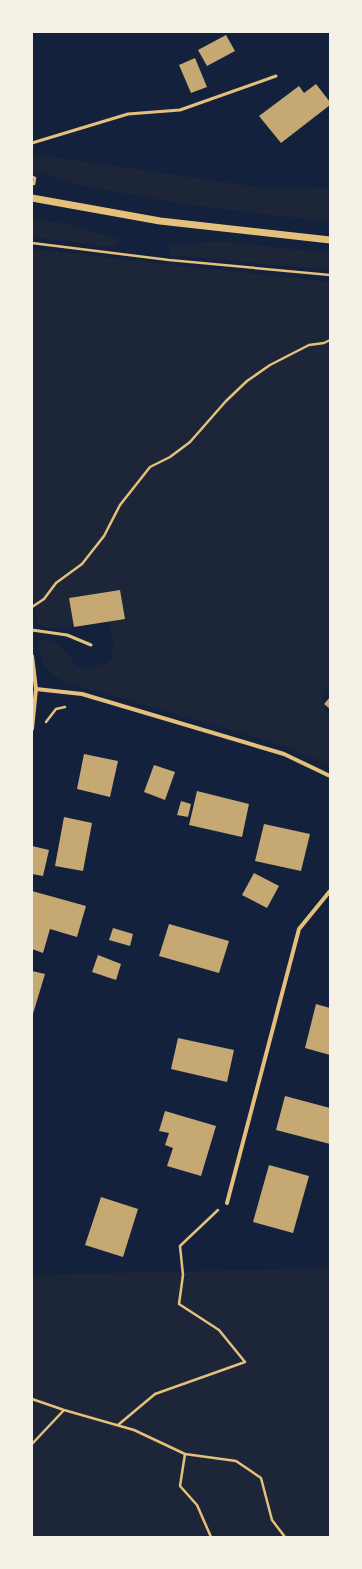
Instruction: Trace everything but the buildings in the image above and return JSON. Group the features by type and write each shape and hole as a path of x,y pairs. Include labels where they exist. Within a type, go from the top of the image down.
{"street":[{"path":"32,198 160,221 330,240"},
{"path":"32,656 36,689 32,729"},
{"path":"36,689 82,694 284,754 330,776"},
{"path":"226,1203 299,929 330,891"}],"lane":[{"path":"32,143 128,114 180,110 276,76"},
{"path":"32,630 67,635 91,645"}],"path":[{"path":"32,244 169,260 330,275"},
{"path":"32,608 44,599 56,583 82,564 104,536 120,505 150,466 170,457 190,442 226,401 247,381 270,365 310,345 330,340"},
{"path":"32,725 46,722 56,710 70,705"},
{"path":"118,1425 155,1394 245,1362 219,1330 179,1304 183,1276 180,1246 226,1203"},
{"path":"32,1399 64,1410 134,1430 185,1454 236,1461 261,1478 272,1520 285,1537"},
{"path":"32,1444 64,1410"},
{"path":"185,1454 180,1486 197,1505 212,1537"}],"shaded area":[{"path":"32,154 258,187 330,188 330,222 190,205 78,185 32,170"},
{"path":"33,219 63,223 119,239 118,245 108,247 34,237 32,233"},
{"path":"221,241 330,253 330,270 169,255 170,245"},
{"path":"32,249 330,282 330,684 323,697 324,706 330,724 330,762 328,764 269,741 71,684 58,678 49,671 43,661 38,647 41,640 47,640 53,641 62,647 76,666 94,667 103,665 112,660 113,644 109,621 125,618 119,590 69,598 74,627 51,628 42,626 37,620 32,589"},
{"path":"330,1268 330,1537 32,1537 32,1275"}]}
